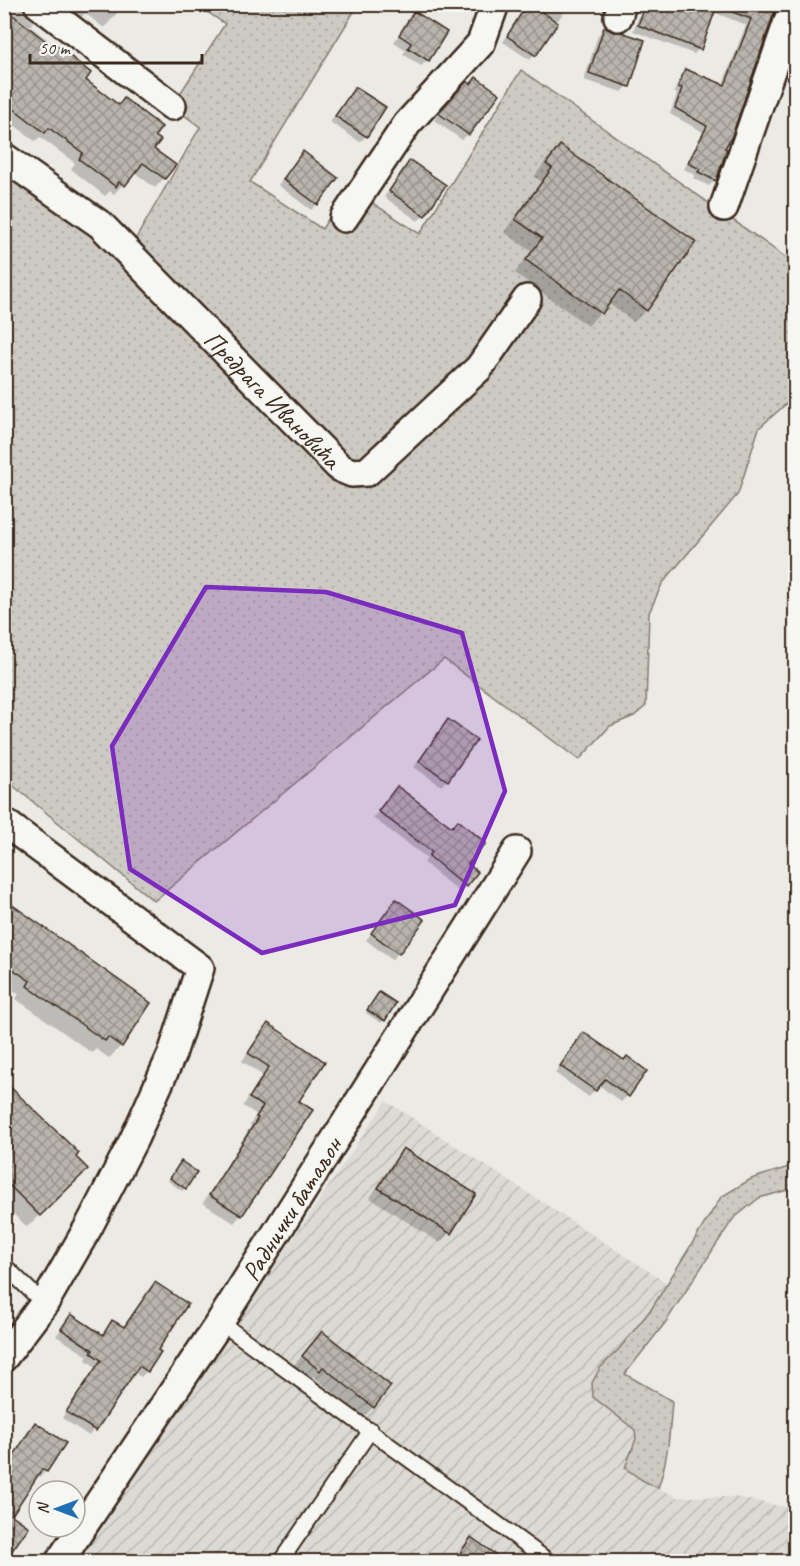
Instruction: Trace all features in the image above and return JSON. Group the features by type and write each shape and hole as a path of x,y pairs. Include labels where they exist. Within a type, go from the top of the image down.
{"street":[{"path":"38,4 172,106"},
{"path":"344,218 407,124 481,43 495,4"},
{"path":"724,207 794,4"},
{"name":"Предрага Ивановића","path":"4,157 101,225 340,468 352,473 366,472 479,368 527,299"},
{"path":"4,822 200,968 172,1054 134,1139 89,1226 44,1304 4,1357"},
{"name":"Раднички батаљон","path":"58,1562 220,1322 517,851"}],"lane":[{"path":"4,1265 44,1304"},
{"path":"220,1322 372,1430 550,1562"},
{"path":"280,1562 372,1430"}],"highlighted area":[{"path":"206,587 326,592 462,633 505,791 455,905 262,953 130,869 112,746"}],"shaded area":[{"path":"197,5 358,5 250,182 322,229 348,187 420,234 521,70 795,264 795,396 759,428 738,494 662,584 649,613 646,706 634,716 610,726 579,760 444,659 154,901 5,779 4,157 131,247 200,127 172,106 225,24"},
{"path":"386,1101 667,1283 652,1308 619,1349 600,1368 593,1397 635,1430 642,1480 677,1497 735,1497 795,1509 795,1561 75,1562"},
{"path":"795,1165 795,1188 759,1198 733,1219 665,1323 625,1374 672,1401 666,1456 658,1488 625,1468 636,1439 635,1430 593,1397 592,1383 600,1368 619,1349 652,1308 721,1197 751,1179"}],"building":[{"path":"527,4 531,4 558,23 536,56 507,36"},
{"path":"646,4 678,4 692,10 694,4 777,4 732,136 725,148 727,149 716,181 698,172 700,169 688,163 707,126 675,108 682,88 678,87 685,69 725,85 751,19 717,6 701,50 638,25"},
{"path":"4,8 52,46 54,43 91,73 86,80 119,105 124,98 162,127 155,136 161,140 154,149 176,165 165,179 143,163 125,186 119,182 116,187 79,159 83,153 49,128 45,133 4,101"},
{"path":"414,11 447,32 429,61 408,48 411,43 399,35"},
{"path":"604,27 613,32 621,32 645,40 630,87 589,73"},
{"path":"476,77 500,94 469,135 438,113 467,81 471,84"},
{"path":"355,87 386,107 367,137 335,116"},
{"path":"560,145 696,242 647,311 619,290 602,314 526,260 542,238 515,219 552,168 546,164"},
{"path":"303,151 338,178 318,205 283,179"},
{"path":"410,160 446,185 425,216 389,191"},
{"path":"448,719 477,740 448,781 419,761"},
{"path":"397,786 452,827 458,820 486,843 468,864 478,872 466,887 429,856 432,852 378,811"},
{"path":"4,899 151,1003 122,1047 108,1037 105,1041 27,986 30,981 4,963"},
{"path":"396,899 425,920 399,954 371,933"},
{"path":"379,992 396,1003 385,1021 367,1010"},
{"path":"268,1023 325,1062 299,1101 313,1110 242,1216 209,1195 258,1118 256,1117 263,1106 249,1098 269,1067 248,1053"},
{"path":"583,1032 624,1060 627,1056 647,1071 629,1097 605,1079 596,1091 560,1066"},
{"path":"4,1081 79,1153 76,1157 88,1169 40,1216 4,1180"},
{"path":"403,1148 476,1194 451,1234 378,1188"},
{"path":"181,1161 197,1172 186,1189 170,1178"},
{"path":"155,1282 188,1304 158,1350 161,1352 148,1372 139,1366 96,1431 66,1412 101,1360 91,1353 93,1350 61,1329 71,1314 103,1335 112,1320 124,1327"},
{"path":"322,1331 391,1386 374,1408 323,1367 320,1371 302,1356"},
{"path":"35,1422 66,1443 47,1472 42,1469 35,1479 27,1479 27,1492 12,1515 27,1526 27,1530 4,1562 4,1451 13,1457"},
{"path":"471,1537 506,1562 454,1562"}]}
